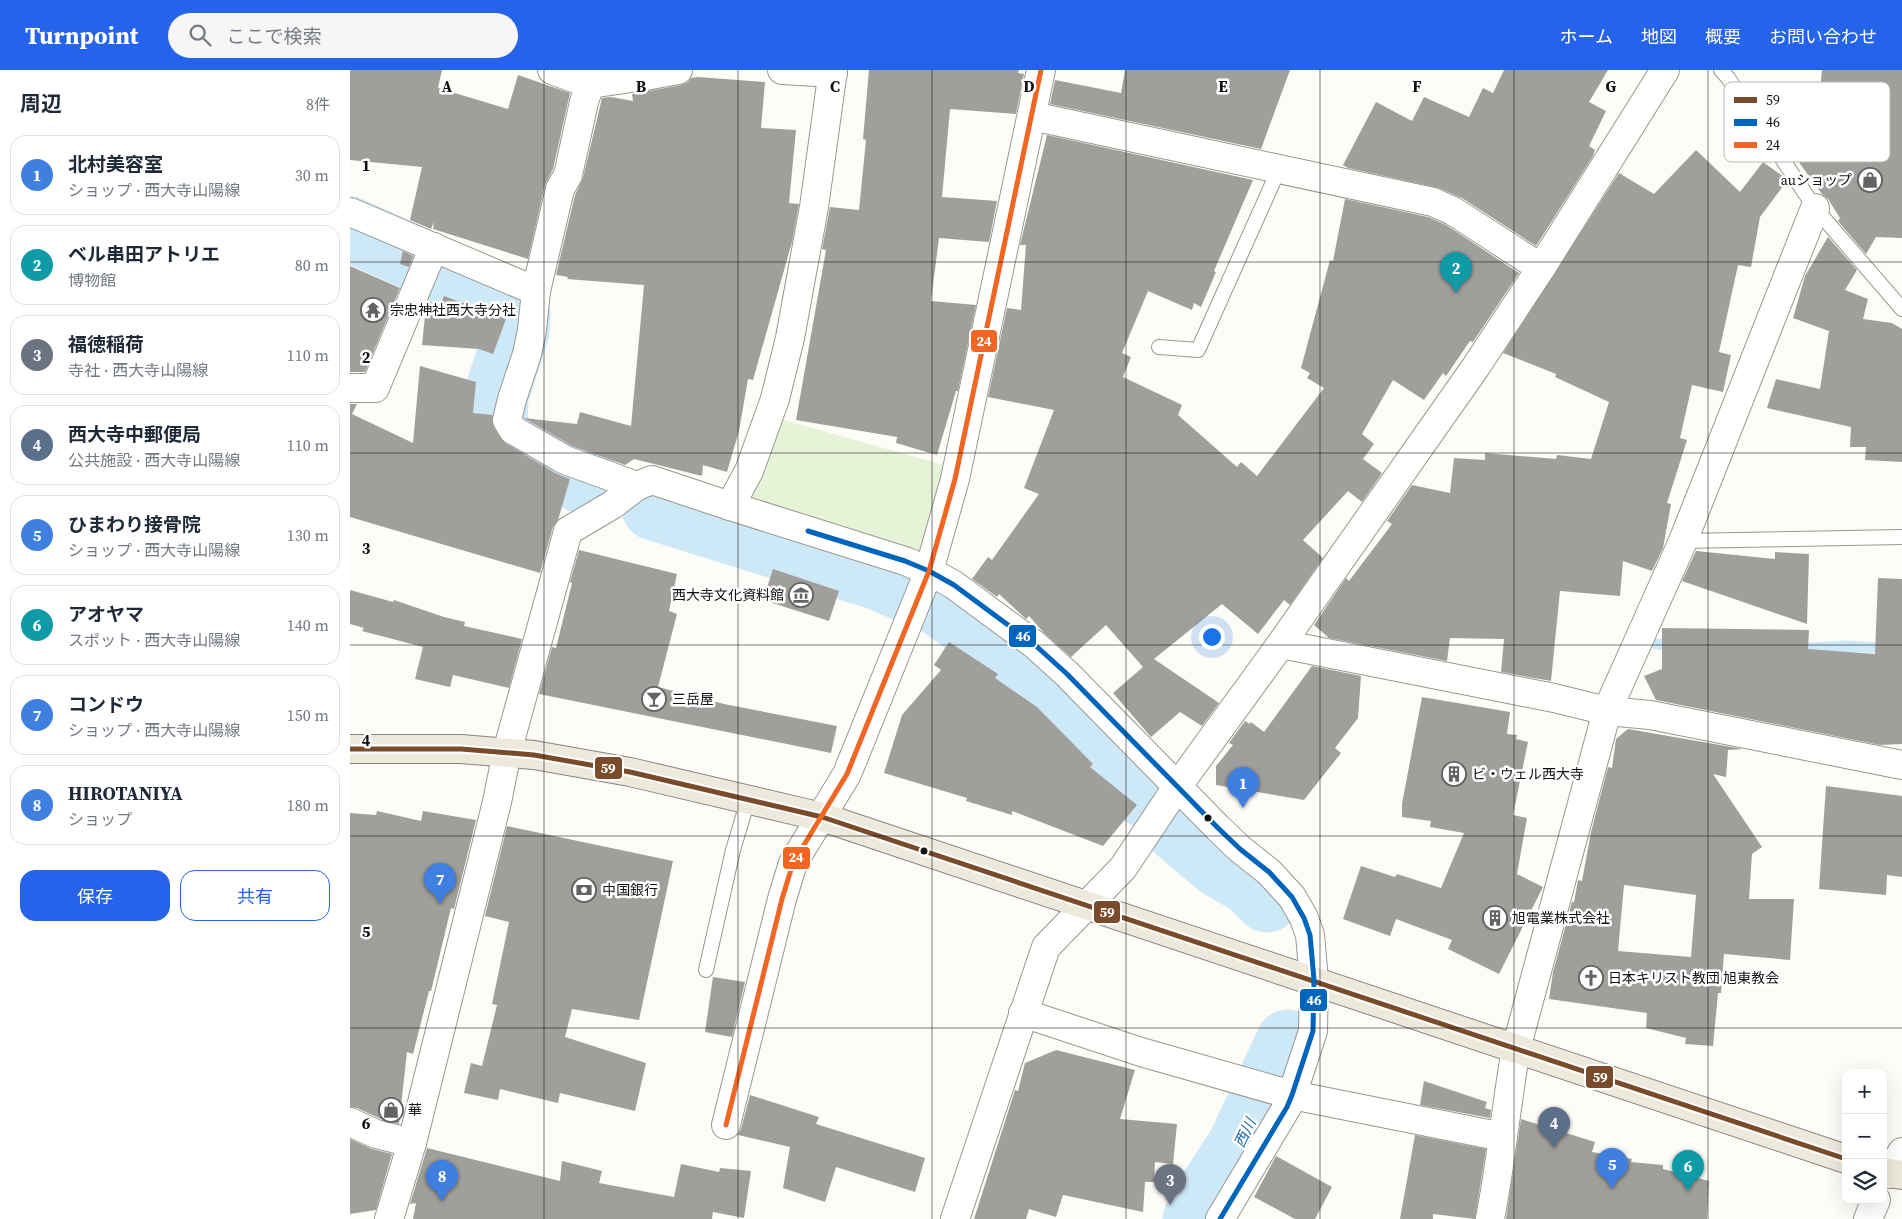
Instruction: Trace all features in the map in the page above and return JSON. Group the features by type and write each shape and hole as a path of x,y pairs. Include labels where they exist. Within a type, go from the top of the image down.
{"main road":[{"path":"350,749 461,749 534,755 630,772 822,817 1842,1158"}],"street":[{"path":"552,70 590,84 645,73 678,70"},
{"path":"730,506 749,471 769,417 790,338 814,207 833,72 782,70"},
{"path":"726,1125 782,899 793,863 847,774 929,571 955,479 1041,70"},
{"path":"955,1219 1046,947 1123,868 1177,787 1281,644 1475,368 1541,268 1665,70"},
{"path":"590,84 584,102 568,175 560,189 536,291 532,330 527,354 512,399 508,420 513,430 566,460 637,486"},
{"path":"1032,116 1433,202 1453,211 1541,268"},
{"path":"1490,1219 1516,1049 1607,711 1683,541 1815,208"},
{"path":"350,212 536,291"},
{"path":"350,388 374,388 434,247"},
{"path":"389,1219 412,1143 497,802 507,752 568,531 612,505 637,486 652,480 905,561 929,571 954,585 1035,645 1067,674 1177,787 1240,849 1269,872 1292,897 1304,918 1310,935 1314,980 1313,1031 1288,1093 1287,1107 1220,1219"},
{"path":"1281,644 1554,698 1607,711 1650,715 1902,765"},
{"path":"1023,1013 1142,1052 1288,1093 1503,1137"},
{"path":"350,1122 376,1134 412,1143"},
{"path":"1868,1219 1874,1204"}],"lane":[{"path":"1720,70 1731,82"},
{"path":"1784,162 1815,208 1902,309"},
{"path":"1159,347 1198,350 1278,169"},
{"path":"1683,541 1902,537"},
{"path":"706,970 733,850 748,800"}],"green space":[{"path":"777,418 944,465 919,554 744,499"}],"building":[{"path":"350,70 442,70 438,88 508,109 518,75 570,93 553,169 545,185 528,259 433,229 434,222 431,229 410,220 422,167 350,160"},
{"path":"869,70 1019,70 1018,73 1024,74 1016,114 950,109 942,197 997,201 989,242 939,238 931,301 976,305 958,391 956,391 937,455 896,443 897,437 796,420 826,250 822,249 830,207 859,210 866,140 863,139"},
{"path":"1125,70 1290,70 1261,149 1050,104 1055,80 1121,93"},
{"path":"1504,70 1608,70 1589,102 1606,111 1589,146 1595,150 1593,156 1536,246 1462,198 1439,188 1348,168 1343,165 1376,102 1412,121 1424,97 1469,117 1483,88 1493,93"},
{"path":"1822,70 1902,70 1902,238 1876,237 1866,254 1838,221 1840,218 1828,199 1822,194 1799,162 1890,162 1890,82 1821,82"},
{"path":"691,78 765,82 761,128 796,130 789,203 799,204 792,242 753,380 748,379 739,431 727,472 703,465 702,476 634,459 625,465 572,446 524,418 577,424 580,412 631,426 644,285 567,279 568,277 556,275 575,195 583,178 602,98 611,97 633,101 632,94 681,85 688,82"},
{"path":"1047,135 1253,180 1214,271 1216,272 1201,307 1194,303 1192,310 1148,291 1122,353 1131,357 1123,377 1182,405 1178,415 1237,467 1241,462 1257,476 1324,388 1307,378 1310,373 1301,368 1330,260 1333,261 1345,199 1428,217 1446,225 1519,273 1473,342 1470,341 1446,376 1443,373 1424,400 1393,380 1362,434 1374,444 1363,459 1382,473 1362,502 1348,491 1303,540 1323,558 1290,605 1284,600 1258,634 1222,604 1154,659 1219,703 1202,726 1180,712 1151,737 1113,693 1143,667 1106,625 1071,657 1044,633 1029,616 1026,619 999,594 997,597 972,579 988,557 992,560 1039,494 1024,488 1054,410 988,397 1007,308 1021,310 1026,245 1020,245"},
{"path":"1696,150 1740,192 1763,162 1787,181 1760,217 1751,267 1738,265 1719,352 1731,355 1723,392 1692,385 1680,438 1687,440 1667,503 1671,504 1663,548 1652,571 1623,561 1620,596 1560,591 1551,681 1501,672 1504,639 1450,638 1447,661 1329,638 1314,625 1346,578 1349,581 1392,524 1387,521 1412,485 1450,493 1454,458 1485,460 1485,453 1556,459 1557,455 1591,459 1609,402 1555,377 1556,374 1503,353 1619,173 1654,194"},
{"path":"1828,237 1857,270 1845,290 1868,299 1863,319 1892,323 1902,329 1902,462 1865,460 1866,447 1850,447 1851,427 1767,408 1776,379 1820,389 1829,331 1793,318 1805,276"},
{"path":"403,251 413,256 409,267 400,264"},
{"name":"宗忠神社西大寺分社","path":"350,266 400,288 365,372 350,372"},
{"path":"444,296 506,319 493,354 479,349 422,345 428,301 440,306"},
{"path":"420,366 476,382 473,413 492,415 494,428 505,443 557,474 570,479 558,520 553,527 540,573 350,517 350,404 357,404 352,414 413,443"},
{"path":"579,550 677,574 669,611 677,614 658,687 724,704 837,726 831,753 539,694 552,647 556,648"},
{"path":"1696,551 1775,559 1775,552 1809,554 1807,624 1682,581"},
{"name":"西大寺文化資料館","path":"773,569 839,591 829,621 763,600"},
{"path":"1878,578 1902,579 1902,744 1880,745 1656,700 1644,676 1662,669 1662,628 1809,630 1808,649 1875,654"},
{"path":"350,590 393,602 394,600 465,622 464,626 522,639 509,688 453,675 450,687 415,679 423,647 362,631 364,628 350,624"},
{"path":"949,642 998,674 995,678 1037,707 1093,764 1090,767 1137,805 1103,846 1012,811 1012,815 966,801 967,798 884,773 902,715 941,670 934,665"},
{"path":"1312,666 1361,676 1358,718 1335,748 1341,753 1304,800 1216,785 1216,766 1233,745 1229,743 1245,721 1250,724 1251,722 1264,732"},
{"path":"1422,697 1510,712 1507,734 1517,735 1516,739 1528,742 1513,815 1527,818 1517,874 1543,887 1499,974 1448,949 1452,940 1396,919 1390,936 1343,919 1361,866 1395,877 1397,874 1441,888 1464,833 1430,827 1431,821 1402,817 1402,804"},
{"path":"1628,729 1743,749 1728,750 1726,777 1713,774 1762,847 1752,854 1749,899 1794,899 1790,960 1724,954 1721,993 1718,993 1713,1046 1685,1044 1686,1038 1646,1028 1647,1013 1549,999 1553,972 1572,902 1574,902 1578,880 1582,881 1591,832 1608,767 1612,768 1616,739","holes":["1624,885 1696,895 1691,957 1618,951"]},
{"path":"1826,786 1902,796 1902,877 1887,875 1886,895 1819,889"},
{"path":"377,811 421,821 423,811 476,820 454,909 451,908 431,991 429,991 413,1054 407,1052 399,1124 350,1107 350,813 376,815"},
{"path":"507,826 673,861 639,1020 572,1009 565,1037 646,1063 635,1111 560,1093 558,1103 500,1089 498,1100 464,1093 471,1063 482,1066 497,1005 492,1004 509,922 485,916"},
{"path":"713,977 745,982 732,1037 705,1032"},
{"path":"1056,1050 1135,1070 1120,1119 1177,1124 1173,1164 1155,1162 1154,1182 1145,1182 1143,1212 1063,1195 1056,1217 1029,1209 1026,1219 974,1219 1015,1090 1018,1091 1025,1063"},
{"path":"1424,1081 1487,1102 1485,1108 1491,1110 1490,1118 1420,1105"},
{"path":"750,1095 819,1117 816,1124 925,1158 915,1192 836,1167 825,1202 783,1188 790,1147 738,1135"},
{"path":"1521,1119 1595,1142 1592,1152 1632,1159 1631,1162 1663,1165 1663,1169 1709,1181 1707,1219 1506,1219"},
{"path":"1415,1135 1486,1149 1475,1219 1433,1214 1433,1219 1400,1219"},
{"path":"350,1139 372,1149 392,1154 376,1210 350,1214"},
{"path":"427,1148 560,1181 562,1161 602,1171 599,1183 674,1197 681,1164 719,1172 720,1168 751,1171 744,1218 713,1212 712,1219 413,1219 416,1203 410,1204"},
{"path":"1276,1156 1332,1187 1315,1219 1295,1219 1254,1197"}],"waterway":[{"path":"350,229 418,260"},
{"path":"437,270 510,301 518,315 517,331 496,396 495,424 506,444 594,487"},
{"path":"654,508 879,578 904,589"},
{"path":"941,605 1022,671 1144,795"},
{"path":"1656,644 1675,645"},
{"path":"1794,649 1845,646 1902,649"},
{"path":"1173,826 1219,865 1250,883 1267,900"},
{"name":"西川","path":"1195,1219 1202,1204 1240,1145 1288,1042"}],"transit line":[{"name":"24","path":"726,1125 782,899 793,863 847,774 929,571 955,479 1041,70"},
{"name":"46","path":"808,531 905,561 929,571 954,585 1035,645 1067,674 1218,828 1240,849 1269,872 1292,897 1304,918 1310,935 1314,980 1313,1031 1287,1107 1220,1219"},
{"name":"59","path":"350,749 461,749 534,755 630,772 822,817 1842,1158"}],"place":[{"name":"auショップ","path":"1870,180"},
{"name":"ベル串田アトリエ","path":"1456,293"},
{"name":"宗忠神社西大寺分社","path":"373,310"},
{"name":"西大寺文化資料館","path":"801,595"},
{"name":"三岳屋","path":"654,699"},
{"name":"ビ・ウェル西大寺","path":"1454,774"},
{"name":"北村美容室","path":"1243,808"},
{"name":"中国銀行","path":"584,890"},
{"name":"コンドウ","path":"440,904"},
{"name":"旭電業株式会社","path":"1495,918"},
{"name":"日本キリスト教団 旭東教会","path":"1591,978"},
{"name":"華","path":"391,1110"},
{"name":"西大寺中郵便局","path":"1554,1148"},
{"name":"ひまわり接骨院","path":"1612,1189"},
{"name":"アオヤマ","path":"1688,1191"},
{"name":"HIROTANIYA","path":"442,1201"},
{"name":"福徳稲荷","path":"1170,1205"}]}
